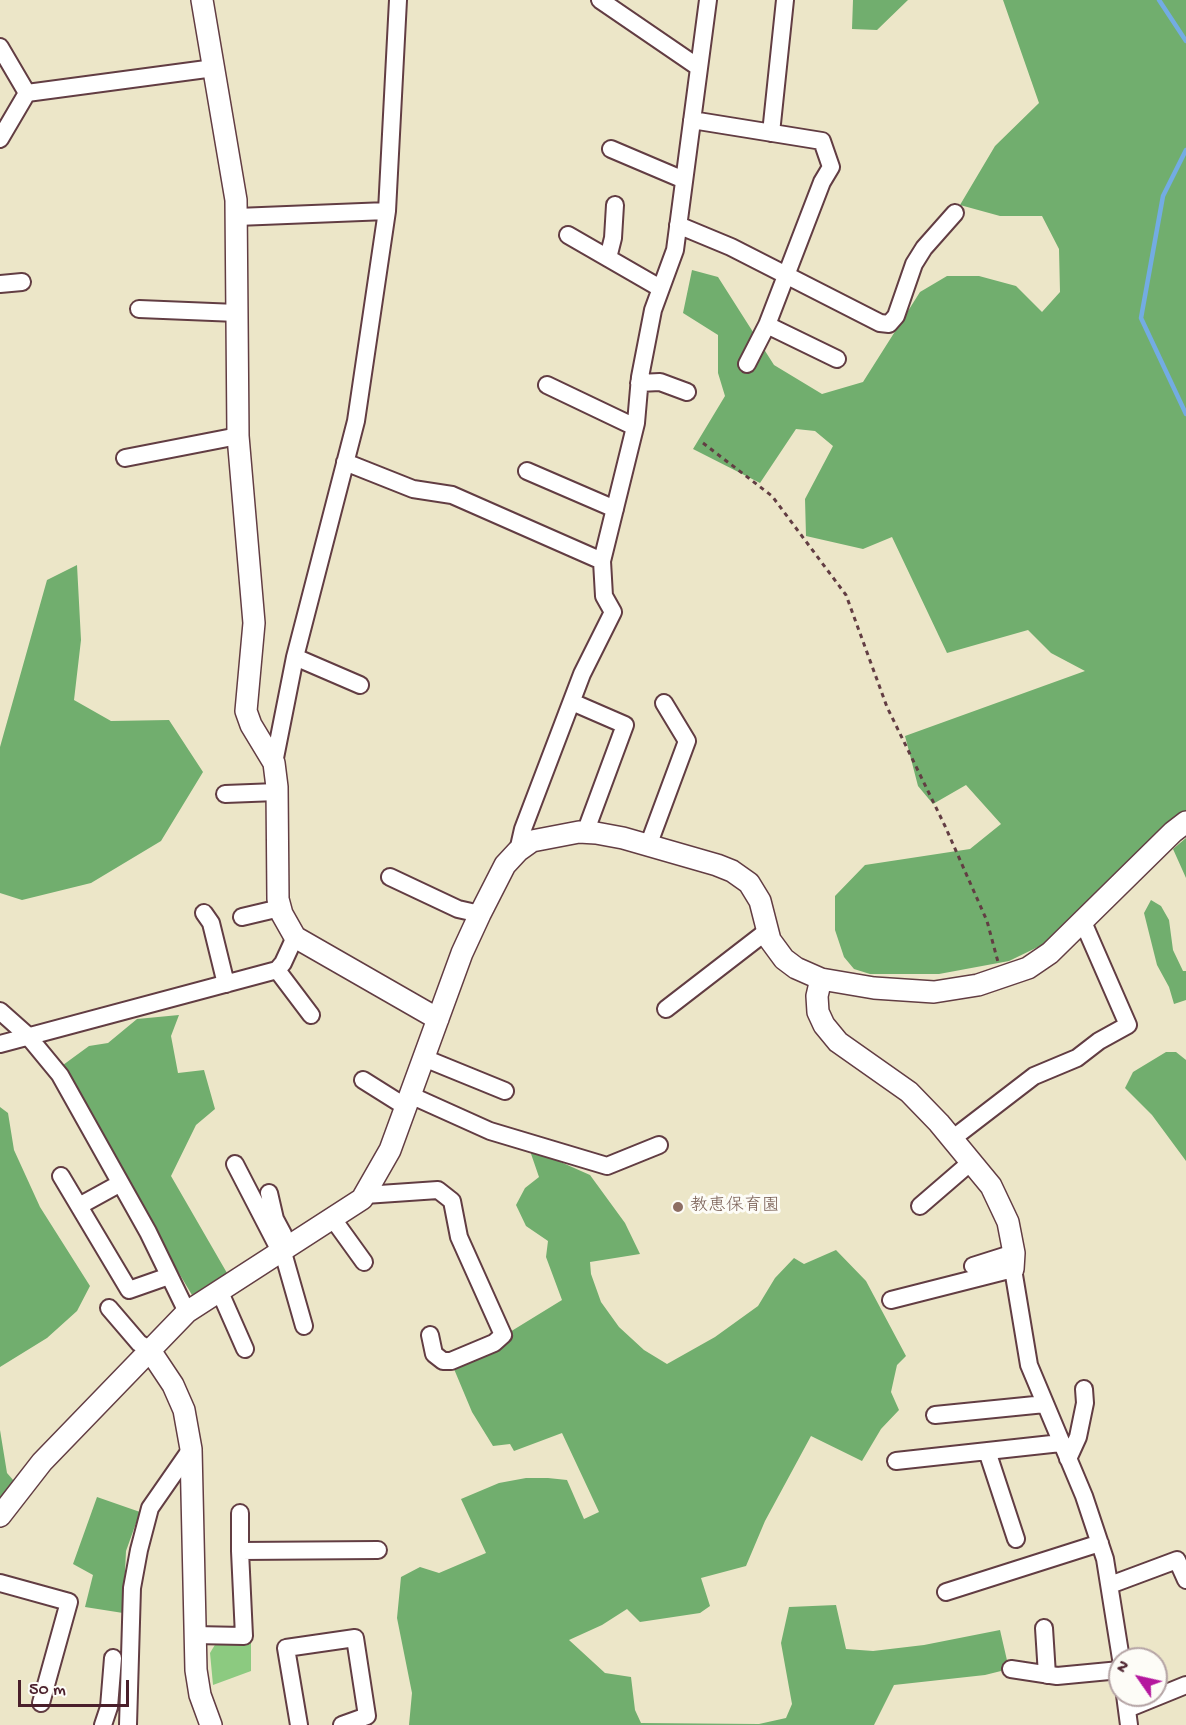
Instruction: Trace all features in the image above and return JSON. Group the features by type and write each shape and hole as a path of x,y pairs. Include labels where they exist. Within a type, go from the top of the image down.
{"street":[{"path":"202,0 236,200 238,436 254,623 246,711 251,726 274,763"},
{"path":"398,0 387,211 356,421 295,657 274,763 280,908 289,931 295,937 438,1019"},
{"path":"600,0 698,67"},
{"path":"518,851 523,829 572,702 613,612 604,596 602,561 635,427 639,383 652,310 670,268 678,225 708,0"},
{"path":"771,132 785,0"},
{"path":"0,47 27,93"},
{"path":"27,93 214,68"},
{"path":"0,140 27,93"},
{"path":"692,120 822,141 831,167 822,182 767,325 747,364"},
{"path":"611,149 684,180"},
{"path":"608,258 613,238 615,205"},
{"path":"237,217 387,211"},
{"path":"678,225 731,247 880,323 889,324 896,316 915,264 924,248 955,213"},
{"path":"568,235 660,288"},
{"path":"0,284 22,282"},
{"path":"139,309 237,313"},
{"path":"767,325 837,359"},
{"path":"639,383 660,382 687,392"},
{"path":"547,385 635,427"},
{"path":"126,458 238,436"},
{"path":"345,462 413,489 452,495 602,561"},
{"path":"527,471 615,509"},
{"path":"295,657 360,685"},
{"path":"572,702 625,725 585,833"},
{"path":"648,846 687,741 664,703"},
{"path":"225,794 277,792"},
{"path":"0,1516 42,1462 187,1312 333,1219 365,1195 390,1150 462,953 480,914 505,865 518,851 532,841 585,833 623,838 717,865 732,871 749,883 760,901 767,931 784,959 821,979 874,988 934,992 978,986 1028,968 1050,952 1083,922 1173,832 1186,822"},
{"path":"390,877 458,909 480,914"},
{"path":"242,917 280,908"},
{"path":"204,913 211,923 226,984"},
{"path":"952,1139 1034,1076 1077,1059 1099,1041 1128,1025 1083,922"},
{"path":"666,1009 767,931"},
{"path":"2,1041 277,970 283,963 295,937"},
{"path":"277,970 311,1015"},
{"path":"821,979 817,996 818,1012 824,1025 837,1042 909,1092 971,1162 1000,1203 1008,1222 1029,1365 1100,1543 1110,1585 1118,1647"},
{"path":"0,1011 27,1035 60,1075 187,1312"},
{"path":"424,1058 505,1091"},
{"path":"363,1080 408,1101 490,1131 607,1166 659,1145"},
{"path":"920,1206 971,1162"},
{"path":"235,1164 284,1249"},
{"path":"61,1176 129,1290 169,1276"},
{"path":"79,1206 119,1184"},
{"path":"365,1195 438,1190 453,1201 459,1237 503,1335 494,1343 451,1362 443,1361 434,1354 430,1335"},
{"path":"269,1193 304,1326"},
{"path":"333,1219 364,1262"},
{"path":"974,1266 1013,1261"},
{"path":"891,1300 1013,1261"},
{"path":"219,1290 245,1349"},
{"path":"109,1308 139,1343 149,1349 173,1385 184,1410 191,1449 195,1635 200,1695 211,1725"},
{"path":"1068,1459 1078,1437 1085,1403 1084,1389"},
{"path":"935,1415 1045,1404"},
{"path":"896,1461 1062,1443"},
{"path":"128,1725 132,1588 139,1550 150,1508 191,1449"},
{"path":"987,1451 1016,1539"},
{"path":"195,1635 244,1636 240,1513"},
{"path":"946,1592 1100,1543"},
{"path":"240,1551 378,1550"},
{"path":"1110,1585 1177,1560 1186,1580"},
{"path":"0,1583 69,1602 41,1703"},
{"path":"1044,1628 1047,1675"},
{"path":"299,1725 286,1648 355,1638 367,1716 342,1725"},
{"path":"103,1725 109,1707 113,1658"},
{"path":"1011,1669 1057,1676 1108,1671"},
{"path":"1127,1710 1186,1685"}],"path":[{"path":"703,443 772,496 846,595 887,707 945,826 987,921 1003,978"}],"green space":[{"path":"853,0 908,0 877,30 852,29"},
{"path":"1003,0 1186,0 1186,816 1160,834 1120,869 1075,916 1042,945 1009,961 939,974 870,974 854,969 844,957 835,930 835,896 865,865 970,849 1001,824 966,785 933,804 918,786 905,736 1085,671 1051,653 1028,630 947,653 892,537 863,549 806,536 805,499 833,446 815,431 796,429 760,483 693,449 725,396 718,373 718,335 683,313 692,270 718,277 774,365 822,394 863,382 920,292 947,276 979,276 1016,286 1042,312 1060,292 1059,249 1042,216 1000,216 960,205 995,146 1039,103"},
{"path":"77,565 81,640 74,700 111,721 169,720 203,772 161,841 91,883 22,900 0,893 0,747 47,580"},
{"path":"1186,838 1186,878 1173,849"},
{"path":"1151,900 1161,906 1169,920 1173,950 1183,971 1186,971 1186,1000 1174,1004 1169,987 1157,965 1144,913"},
{"path":"179,1015 171,1036 178,1073 204,1070 215,1109 196,1125 171,1176 227,1273 192,1295 118,1171 63,1065 89,1046 108,1043 137,1019"},
{"path":"1166,1052 1176,1052 1186,1060 1186,1161 1152,1115 1125,1088 1133,1072"},
{"path":"0,1107 8,1113 14,1150 40,1207 90,1286 77,1311 47,1338 0,1367"},
{"path":"529,1148 590,1175 625,1223 640,1254 590,1262 591,1274 601,1302 619,1327 644,1350 667,1364 715,1337 758,1306 775,1278 794,1258 804,1264 836,1250 866,1281 906,1356 897,1365 891,1392 899,1410 881,1429 862,1461 811,1436 765,1521 746,1566 701,1578 710,1606 700,1613 640,1622 627,1609 602,1625 569,1640 605,1673 631,1677 635,1710 641,1723 759,1724 786,1718 792,1704 781,1643 789,1607 836,1605 846,1649 873,1651 924,1645 1000,1630 1009,1669 985,1675 894,1685 874,1725 409,1725 412,1693 397,1618 401,1577 420,1567 439,1573 486,1553 461,1499 499,1483 526,1478 548,1478 567,1480 584,1519 599,1512 562,1433 514,1451 510,1444 493,1446 472,1412 454,1369 496,1352 505,1335 562,1300 546,1257 548,1241 526,1226 516,1205 525,1188 539,1177"},
{"path":"0,1430 7,1473 14,1481 0,1500"},
{"path":"97,1497 140,1512 126,1551 123,1613 85,1607 93,1575 73,1564"},
{"path":"251,1642 251,1671 213,1685 210,1653 216,1643"}],"waterway":[{"path":"1159,0 1186,41"},
{"path":"1186,150 1163,196 1141,318 1186,414"}],"place":[{"name":"教恵保育園","path":"678,1207"}]}
